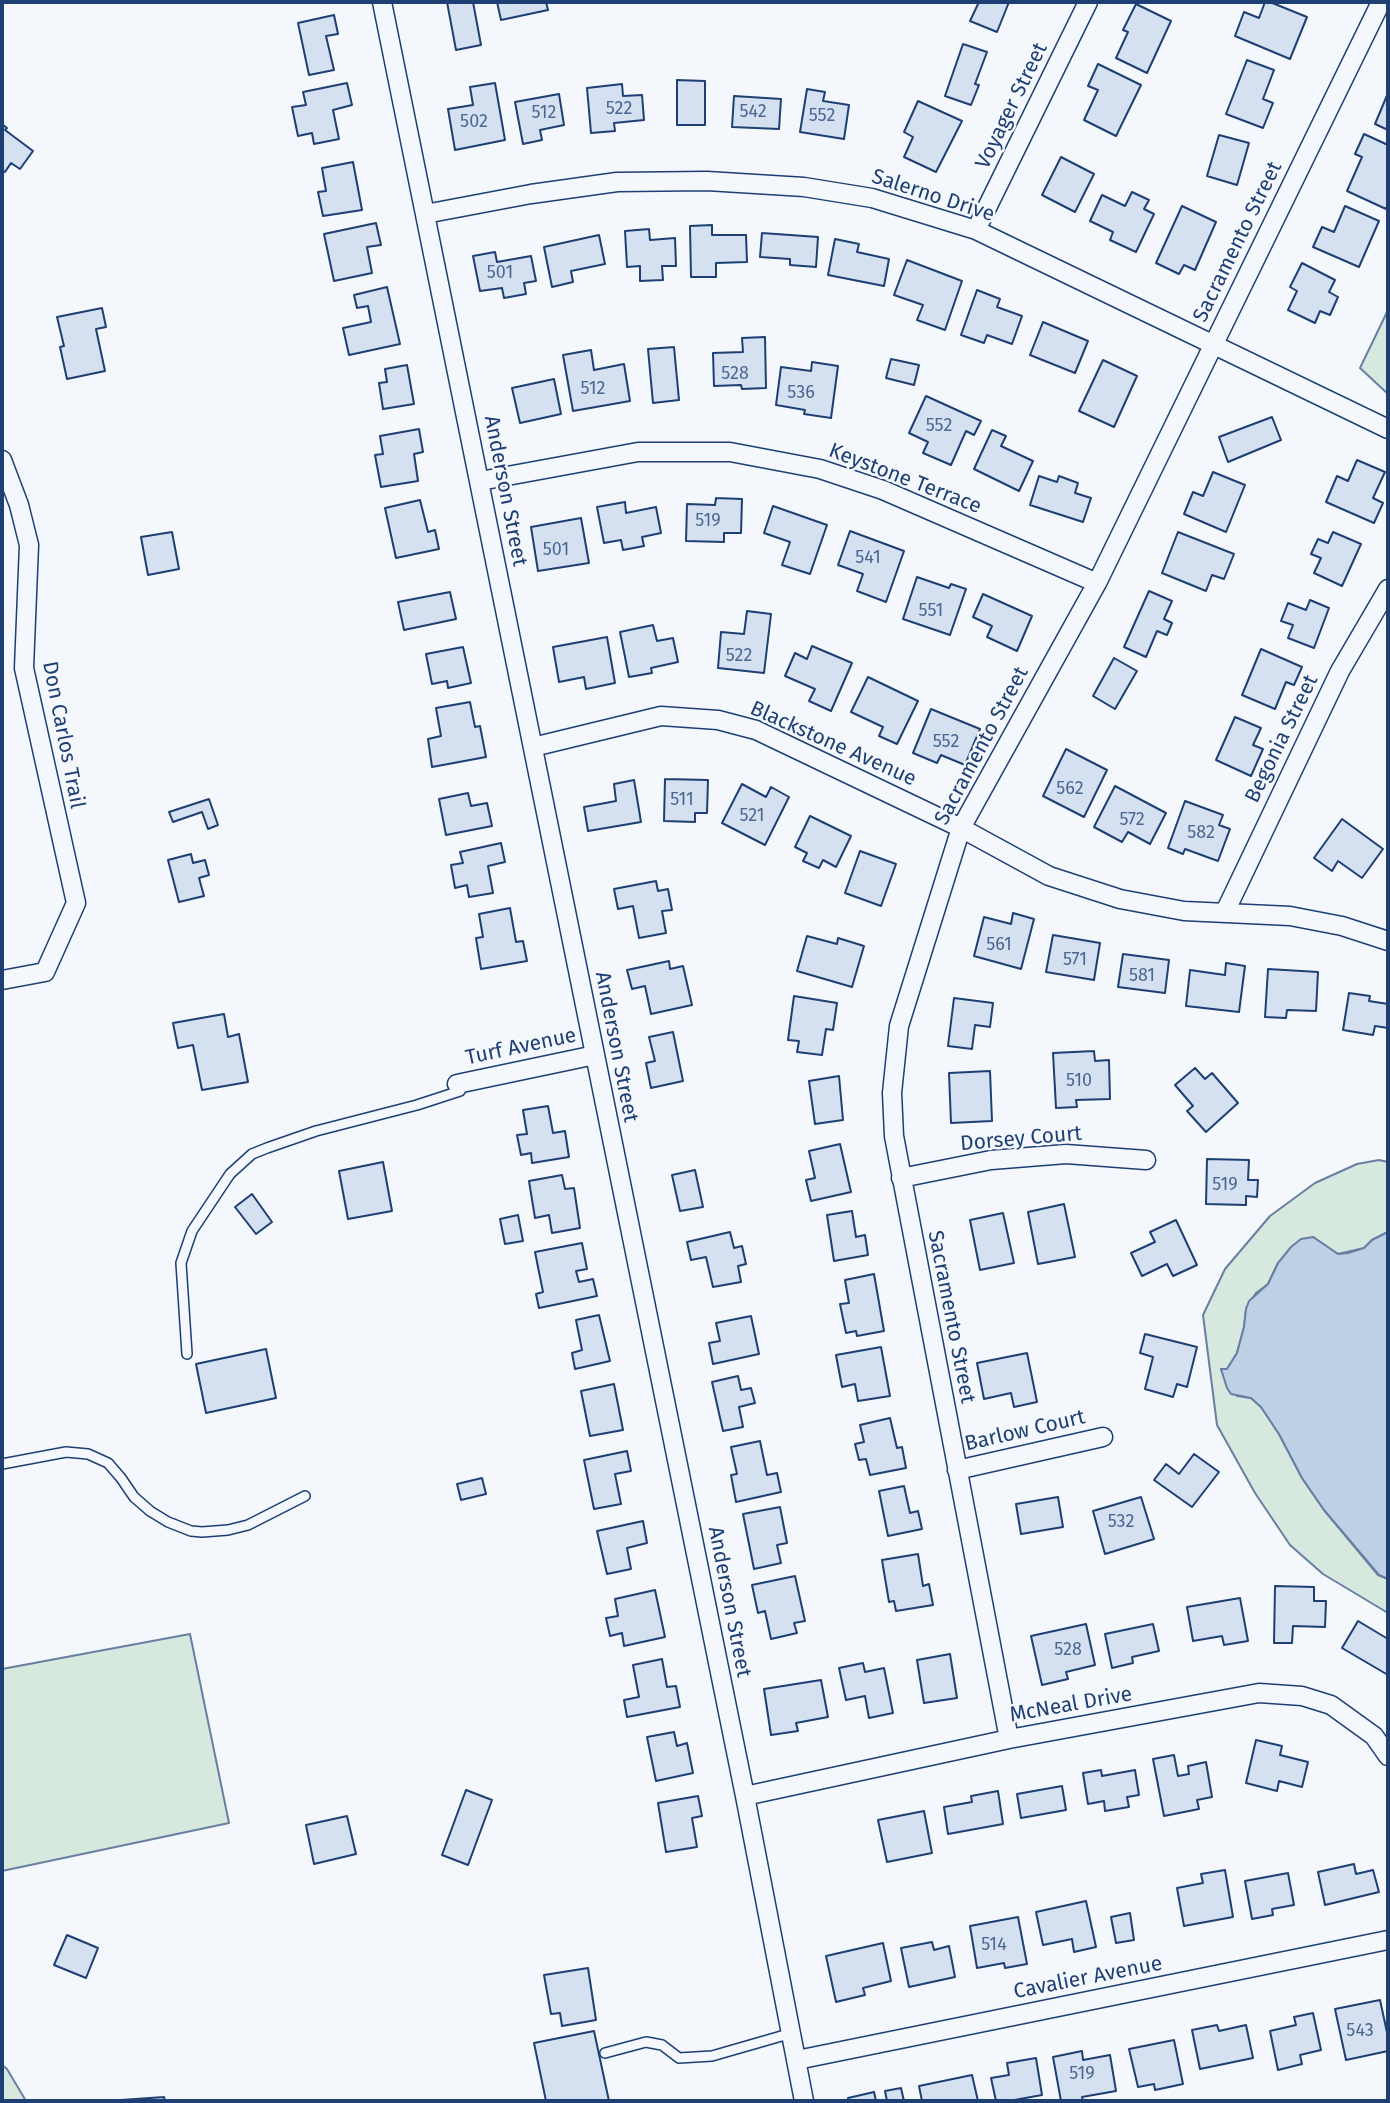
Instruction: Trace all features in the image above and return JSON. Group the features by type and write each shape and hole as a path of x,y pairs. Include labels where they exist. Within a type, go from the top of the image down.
{"street":[{"name":"Anderson Street","path":"382,2 745,1796 804,2101"},
{"name":"Voyager Street","path":"976,230 1088,2"},
{"name":"Sacramento Street","path":"1009,1739 894,1136 892,1093 899,1026 961,828 1097,583 1381,2"},
{"name":"Salerno Drive","path":"425,214 531,194 617,182 707,181 804,187 872,198 976,230 1388,429"},
{"name":"Keystone Terrace","path":"480,481 638,452 730,452 820,469 883,490 1097,583"},
{"name":"Don Carlos Trail","path":"2,460 19,505 29,545 24,668 76,903 44,972 2,980"},
{"name":"Begonia Street","path":"1225,912 1340,671 1388,589"},
{"name":"Blackstone Avenue","path":"533,747 661,716 718,720 756,730 961,828 1049,876 1120,899 1184,911 1290,916 1342,926 1388,941"},
{"name":"Turf Avenue","path":"461,1083 594,1055"},
{"name":"Dorsey Court","path":"901,1178 991,1160 1066,1154 1146,1160"},
{"name":"Barlow Court","path":"957,1470 1103,1437"},
{"name":"McNeal Drive","path":"745,1796 1009,1739 1259,1693 1302,1696 1331,1705 1374,1736 1388,1756"},
{"name":"Cavalier Avenue","path":"797,2060 1388,1940"}],"lane":[{"path":"187,1354 181,1263 192,1231 230,1174 252,1154 267,1148 316,1131 460,1091 461,1083"},
{"path":"2,1464 66,1452 88,1454 108,1463 134,1497 150,1511 191,1531 228,1530 248,1525 305,1496"},
{"path":"605,2053 646,2042 662,2045 680,2058 712,2056 792,2033"}],"shaded area":[{"path":"1388,310 1388,394 1360,368"},
{"path":"1379,1160 1388,1162 1388,1232 1372,1240 1364,1248 1338,1254 1313,1237 1278,1263 1268,1284 1256,1293 1246,1309 1237,1353 1227,1369 1221,1369 1237,1396 1251,1398 1261,1407 1324,1510 1378,1575 1388,1579 1388,1613 1323,1574 1290,1545 1255,1493 1217,1425 1203,1315 1225,1269 1270,1216 1315,1183 1357,1164"},
{"path":"190,1634 229,1823 2,1871 2,1669"},
{"path":"2,2065 7,2069 26,2101 2,2101"}],"water":[{"path":"1388,1232 1388,1579 1379,1575 1324,1510 1261,1407 1251,1398 1231,1394 1221,1369 1227,1369 1237,1353 1249,1301 1268,1284 1278,1263 1291,1247 1301,1239 1313,1237 1338,1254 1348,1253 1364,1248 1372,1240"}],"building":[{"path":"447,2 473,2 481,45 456,50"},
{"path":"497,2 546,2 548,10 501,20"},
{"path":"979,2 1009,2 997,32 970,21"},
{"path":"1265,2 1307,17 1290,59 1235,36 1244,12 1259,18"},
{"path":"1136,4 1171,21 1147,73 1116,58 1128,32 1123,30"},
{"path":"334,15 338,34 326,36 334,70 309,75 298,23"},
{"path":"963,44 987,52 975,84 979,85 971,105 945,96"},
{"path":"1247,60 1274,70 1263,99 1273,103 1263,128 1226,114"},
{"path":"1098,64 1141,85 1116,136 1084,120 1098,90 1088,86"},
{"path":"677,80 705,81 705,125 677,125"},
{"path":"347,83 352,105 333,110 339,139 314,144 312,133 298,136 292,107 306,105 303,92"},
{"path":"495,83 505,140 455,150 448,109 473,105 470,87"},
{"path":"622,84 623,96 642,95 644,120 614,123 615,131 591,133 587,88"},
{"path":"807,89 825,92 823,101 849,105 844,139 800,132"},
{"path":"1388,93 1388,130 1375,124"},
{"path":"559,94 564,125 540,130 542,140 523,144 515,102"},
{"path":"734,96 781,99 779,129 732,127"},
{"path":"918,101 962,121 936,172 904,157 913,137 904,132"},
{"path":"2,124 7,128 5,130 33,151 20,169 11,163 5,172 2,170"},
{"path":"1364,134 1388,145 1386,209 1347,191 1362,157 1355,154"},
{"path":"1219,135 1249,143 1237,185 1207,176"},
{"path":"1061,157 1094,174 1075,212 1042,195"},
{"path":"353,162 362,210 323,216 318,192 326,191 322,168"},
{"path":"1132,192 1149,200 1144,209 1154,214 1136,252 1110,240 1113,232 1090,221 1102,195 1125,206"},
{"path":"1182,206 1216,222 1195,270 1184,265 1179,274 1156,263"},
{"path":"1345,206 1379,221 1359,267 1313,247 1322,227 1334,232"},
{"path":"376,223 381,245 367,247 372,273 334,281 324,234"},
{"path":"712,225 712,235 746,235 747,262 716,263 716,277 691,277 690,226"},
{"path":"649,229 650,240 675,238 676,266 662,266 663,280 640,281 640,266 627,267 625,231"},
{"path":"762,233 818,237 816,267 790,265 790,259 760,257"},
{"path":"599,235 605,264 571,271 573,282 552,287 544,247"},
{"path":"835,239 859,244 857,252 889,259 884,286 828,275"},
{"path":"495,252 497,262 531,256 536,281 524,283 526,294 504,298 502,288 480,291 473,256"},
{"path":"907,260 962,281 945,330 917,320 923,305 894,295"},
{"path":"1302,263 1335,280 1329,292 1338,297 1330,315 1320,311 1315,323 1288,310 1297,291 1290,287"},
{"path":"387,287 400,344 349,355 343,328 371,322 368,306 357,308 354,295"},
{"path":"977,290 1000,299 997,307 1022,316 1012,344 987,335 984,343 961,335"},
{"path":"102,308 106,327 96,329 105,371 67,379 60,347 64,346 57,317"},
{"path":"1043,322 1088,341 1075,373 1030,355"},
{"path":"765,337 766,388 714,386 713,353 743,352 742,338"},
{"path":"674,347 679,400 653,403 648,349"},
{"path":"591,350 594,370 624,364 630,401 573,411 563,355"},
{"path":"891,359 919,365 914,385 886,378"},
{"path":"1103,360 1137,376 1114,427 1079,411"},
{"path":"812,362 838,366 831,418 804,414 805,410 776,405 781,367 811,371"},
{"path":"407,365 414,404 383,409 379,383 387,382 385,369"},
{"path":"554,379 561,414 520,423 512,388"},
{"path":"926,396 981,421 974,435 966,431 951,465 923,453 928,442 909,433"},
{"path":"1272,417 1281,440 1228,462 1219,437"},
{"path":"419,429 423,452 414,454 418,481 381,487 375,455 383,454 380,436"},
{"path":"992,430 1006,436 1001,446 1033,461 1019,491 974,469"},
{"path":"1357,460 1385,472 1373,498 1383,503 1374,523 1326,502 1337,476 1348,481"},
{"path":"1213,472 1245,485 1226,532 1184,514 1193,492 1203,496"},
{"path":"1039,476 1057,482 1059,476 1078,483 1075,493 1091,498 1083,522 1030,505"},
{"path":"716,498 742,499 741,533 724,533 724,542 686,541 687,504 715,505"},
{"path":"420,500 428,532 435,530 439,549 396,558 385,508"},
{"path":"625,502 626,513 656,507 661,533 642,537 644,546 623,550 621,540 604,543 597,507"},
{"path":"773,506 827,525 810,574 782,565 790,542 764,533"},
{"path":"581,518 589,563 538,571 531,527"},
{"path":"850,531 904,551 886,602 857,591 863,574 838,565"},
{"path":"172,532 179,569 148,575 141,537"},
{"path":"1178,532 1234,554 1224,579 1212,575 1206,591 1162,573"},
{"path":"1333,532 1361,544 1342,586 1314,573 1321,558 1311,554 1318,539 1328,543"},
{"path":"917,577 949,588 951,584 966,589 950,635 903,619"},
{"path":"1149,591 1172,601 1164,619 1172,623 1167,635 1157,631 1146,657 1124,647"},
{"path":"450,592 456,619 404,630 398,602"},
{"path":"983,594 1032,616 1017,651 987,637 992,626 973,617"},
{"path":"1310,600 1329,608 1314,648 1288,638 1293,625 1281,621 1288,603 1306,610"},
{"path":"747,611 771,614 764,673 718,668 721,632 744,634"},
{"path":"653,625 657,641 673,638 678,662 651,668 652,673 629,677 620,632"},
{"path":"607,637 615,683 586,689 584,677 559,682 553,647"},
{"path":"812,646 852,663 831,711 809,701 815,689 785,676 795,653 807,659"},
{"path":"463,647 471,683 448,688 447,681 432,684 426,654"},
{"path":"1261,649 1302,667 1294,685 1286,682 1275,709 1242,695"},
{"path":"1114,658 1137,671 1115,709 1093,696"},
{"path":"868,677 918,701 897,744 879,736 883,727 851,712"},
{"path":"470,702 475,727 480,726 486,757 432,767 428,739 441,736 436,708"},
{"path":"931,709 980,729 965,765 941,755 937,763 913,753"},
{"path":"1235,717 1261,728 1253,745 1263,749 1251,776 1216,760"},
{"path":"1066,749 1107,770 1084,817 1043,796"},
{"path":"665,779 708,780 707,813 695,813 695,822 664,821"},
{"path":"634,780 641,822 588,831 584,807 616,801 614,784"},
{"path":"742,784 766,797 771,787 789,797 765,845 722,823"},
{"path":"1115,786 1166,813 1150,844 1128,832 1122,842 1094,827"},
{"path":"468,793 471,806 487,803 492,826 446,835 439,799"},
{"path":"209,799 218,825 208,829 202,812 173,822 169,812"},
{"path":"1185,801 1223,815 1219,825 1230,829 1218,861 1185,849 1183,854 1168,848"},
{"path":"810,816 851,836 836,867 823,860 819,868 803,861 807,853 795,847"},
{"path":"1342,819 1383,849 1362,878 1338,861 1332,871 1314,858"},
{"path":"501,843 505,862 488,866 493,893 469,897 467,885 455,888 451,865 463,863 460,852"},
{"path":"860,851 896,864 881,906 845,893"},
{"path":"191,854 193,863 205,860 209,875 199,878 204,896 179,902 168,860"},
{"path":"656,881 658,891 668,889 672,910 662,911 666,933 639,938 633,906 618,909 614,889"},
{"path":"510,908 516,942 523,941 527,961 481,969 476,938 483,937 479,914"},
{"path":"1013,913 1034,919 1021,969 974,956 984,917 1011,924"},
{"path":"1053,935 1100,943 1094,980 1046,972"},
{"path":"807,936 837,944 838,938 864,946 852,987 797,971"},
{"path":"1123,954 1169,960 1165,993 1118,987"},
{"path":"669,961 670,969 683,966 692,1005 651,1014 645,986 632,989 627,970"},
{"path":"1226,963 1245,966 1239,1012 1186,1006 1190,970 1225,975"},
{"path":"1268,969 1318,972 1316,1011 1287,1010 1286,1018 1265,1017"},
{"path":"1349,993 1370,996 1369,1001 1388,1004 1388,1028 1375,1026 1373,1035 1343,1030"},
{"path":"794,996 837,1003 833,1030 826,1029 822,1055 797,1052 799,1041 788,1040"},
{"path":"954,998 993,1003 990,1027 975,1025 972,1049 948,1046"},
{"path":"224,1014 228,1037 239,1034 248,1082 202,1090 193,1045 178,1048 173,1023"},
{"path":"673,1032 683,1081 651,1088 646,1063 655,1061 649,1037"},
{"path":"1094,1051 1095,1061 1109,1060 1110,1099 1076,1100 1077,1107 1056,1108 1053,1053"},
{"path":"1195,1068 1205,1079 1212,1073 1238,1103 1206,1132 1187,1111 1193,1106 1175,1085"},
{"path":"990,1071 992,1121 951,1123 949,1073"},
{"path":"839,1076 843,1120 815,1124 809,1081"},
{"path":"548,1106 553,1133 565,1131 569,1157 532,1163 531,1153 521,1155 517,1135 527,1134 523,1110"},
{"path":"840,1144 851,1192 811,1201 806,1180 815,1178 809,1151"},
{"path":"1207,1159 1249,1160 1248,1180 1258,1180 1257,1197 1246,1196 1246,1205 1206,1204"},
{"path":"383,1162 392,1211 348,1219 339,1171"},
{"path":"695,1170 703,1207 680,1211 672,1175"},
{"path":"562,1175 565,1189 574,1188 580,1228 552,1233 549,1215 535,1218 529,1181"},
{"path":"252,1194 272,1222 256,1234 235,1207"},
{"path":"1064,1204 1075,1257 1038,1264 1028,1212"},
{"path":"852,1211 856,1237 865,1235 868,1255 834,1261 827,1215"},
{"path":"1003,1213 1014,1263 980,1270 970,1220"},
{"path":"518,1215 523,1241 505,1244 500,1219"},
{"path":"1176,1220 1197,1265 1173,1276 1167,1264 1142,1276 1131,1253 1155,1242 1150,1232"},
{"path":"730,1232 734,1248 742,1246 746,1264 738,1266 741,1282 713,1287 706,1257 691,1260 687,1242"},
{"path":"582,1243 587,1269 576,1271 579,1282 593,1279 597,1296 539,1308 536,1294 543,1292 535,1252"},
{"path":"874,1274 884,1331 857,1336 856,1331 846,1333 840,1304 849,1303 845,1280"},
{"path":"599,1315 610,1361 575,1369 572,1353 582,1350 576,1320"},
{"path":"751,1316 759,1354 713,1364 709,1343 720,1341 716,1323"},
{"path":"1145,1334 1197,1347 1187,1387 1177,1384 1173,1397 1145,1389 1153,1357 1140,1353"},
{"path":"881,1347 890,1396 858,1401 855,1384 842,1387 836,1355"},
{"path":"266,1349 276,1398 206,1413 196,1364"},
{"path":"1027,1353 1037,1402 1014,1407 1011,1393 984,1399 977,1363"},
{"path":"738,1376 741,1390 751,1388 755,1403 739,1407 743,1427 723,1431 712,1382"},
{"path":"614,1384 623,1430 590,1436 581,1391"},
{"path":"890,1418 897,1448 902,1447 906,1468 870,1475 866,1459 859,1460 855,1444 864,1442 860,1425"},
{"path":"760,1441 767,1475 777,1473 781,1492 736,1502 731,1475 737,1474 731,1447"},
{"path":"627,1451 631,1471 615,1474 621,1504 594,1509 584,1460"},
{"path":"1194,1454 1219,1472 1192,1507 1154,1480 1166,1464 1179,1474"},
{"path":"482,1478 486,1494 461,1500 457,1484"},
{"path":"904,1486 910,1513 918,1511 922,1529 888,1536 879,1491"},
{"path":"1058,1497 1063,1527 1021,1534 1016,1504"},
{"path":"1141,1497 1154,1539 1105,1554 1093,1511"},
{"path":"780,1507 787,1543 777,1545 781,1563 754,1569 743,1514"},
{"path":"643,1521 647,1543 627,1548 631,1569 607,1574 597,1531"},
{"path":"918,1554 923,1586 929,1584 933,1605 896,1611 894,1601 889,1602 882,1560"},
{"path":"795,1576 805,1621 794,1623 797,1633 771,1639 765,1611 758,1613 752,1585"},
{"path":"1275,1586 1314,1587 1314,1601 1326,1601 1325,1627 1293,1626 1292,1643 1274,1643"},
{"path":"655,1590 665,1637 624,1646 622,1633 610,1636 606,1618 618,1616 615,1599"},
{"path":"1240,1598 1248,1641 1224,1645 1222,1636 1193,1641 1187,1607"},
{"path":"1358,1621 1388,1639 1388,1675 1342,1648"},
{"path":"1086,1624 1095,1665 1066,1672 1068,1679 1042,1685 1031,1636"},
{"path":"1153,1624 1159,1651 1132,1657 1133,1663 1112,1668 1105,1634"},
{"path":"950,1654 957,1698 924,1703 917,1660"},
{"path":"662,1659 667,1687 676,1686 680,1707 627,1717 624,1700 639,1697 633,1665"},
{"path":"863,1663 865,1672 884,1668 893,1713 869,1718 865,1696 846,1700 839,1668"},
{"path":"821,1680 828,1717 796,1723 798,1731 771,1735 764,1689"},
{"path":"674,1732 677,1746 687,1743 693,1773 656,1781 647,1737"},
{"path":"1256,1740 1282,1746 1280,1755 1308,1762 1302,1787 1279,1781 1277,1791 1246,1783"},
{"path":"1174,1755 1178,1776 1189,1774 1188,1766 1206,1762 1212,1797 1197,1800 1199,1809 1164,1816 1153,1759"},
{"path":"1101,1770 1102,1776 1135,1770 1139,1795 1127,1797 1129,1807 1105,1811 1104,1801 1088,1804 1083,1773"},
{"path":"1062,1786 1066,1810 1021,1818 1017,1794"},
{"path":"466,1790 492,1800 468,1865 442,1855"},
{"path":"998,1791 1003,1824 948,1834 944,1807 972,1802 971,1796"},
{"path":"698,1796 702,1816 692,1818 697,1847 666,1852 658,1803"},
{"path":"924,1811 932,1853 887,1862 878,1820"},
{"path":"347,1816 356,1854 314,1864 306,1825"},
{"path":"1354,1864 1356,1874 1373,1870 1379,1892 1325,1905 1318,1872"},
{"path":"1225,1870 1233,1917 1184,1926 1177,1888 1203,1883 1201,1874"},
{"path":"1288,1873 1294,1905 1272,1909 1273,1915 1252,1919 1245,1881"},
{"path":"1086,1901 1096,1947 1074,1952 1072,1939 1043,1945 1036,1912"},
{"path":"1130,1913 1134,1940 1116,1943 1111,1917"},
{"path":"1018,1917 1027,1964 1005,1968 1004,1963 977,1968 970,1926"},
{"path":"67,1935 98,1948 86,1978 54,1965"},
{"path":"932,1942 934,1950 949,1946 955,1977 909,1987 901,1948"},
{"path":"883,1943 891,1981 863,1988 865,1995 836,2002 826,1956"},
{"path":"588,1968 596,2020 562,2026 560,2013 551,2014 544,1975"},
{"path":"1380,2000 1388,2037 1388,2051 1346,2060 1335,2009"},
{"path":"1313,2013 1321,2050 1300,2055 1302,2064 1278,2070 1270,2031 1296,2025 1294,2017"},
{"path":"1217,2025 1219,2031 1246,2025 1253,2058 1200,2069 1192,2030"},
{"path":"594,2031 609,2101 546,2101 534,2043"},
{"path":"1174,2040 1183,2084 1155,2090 1154,2084 1138,2087 1129,2049"},
{"path":"1082,2051 1083,2060 1110,2055 1116,2091 1082,2097 1083,2101 1061,2101 1053,2057"},
{"path":"1036,2058 1042,2095 996,2101 991,2078 1009,2075 1007,2063"},
{"path":"972,2075 978,2101 922,2101 919,2086"},
{"path":"901,2088 904,2101 887,2101 885,2091"},
{"path":"874,2092 876,2101 849,2101 848,2098"},
{"path":"164,2097 165,2101 121,2101 121,2100"}]}
